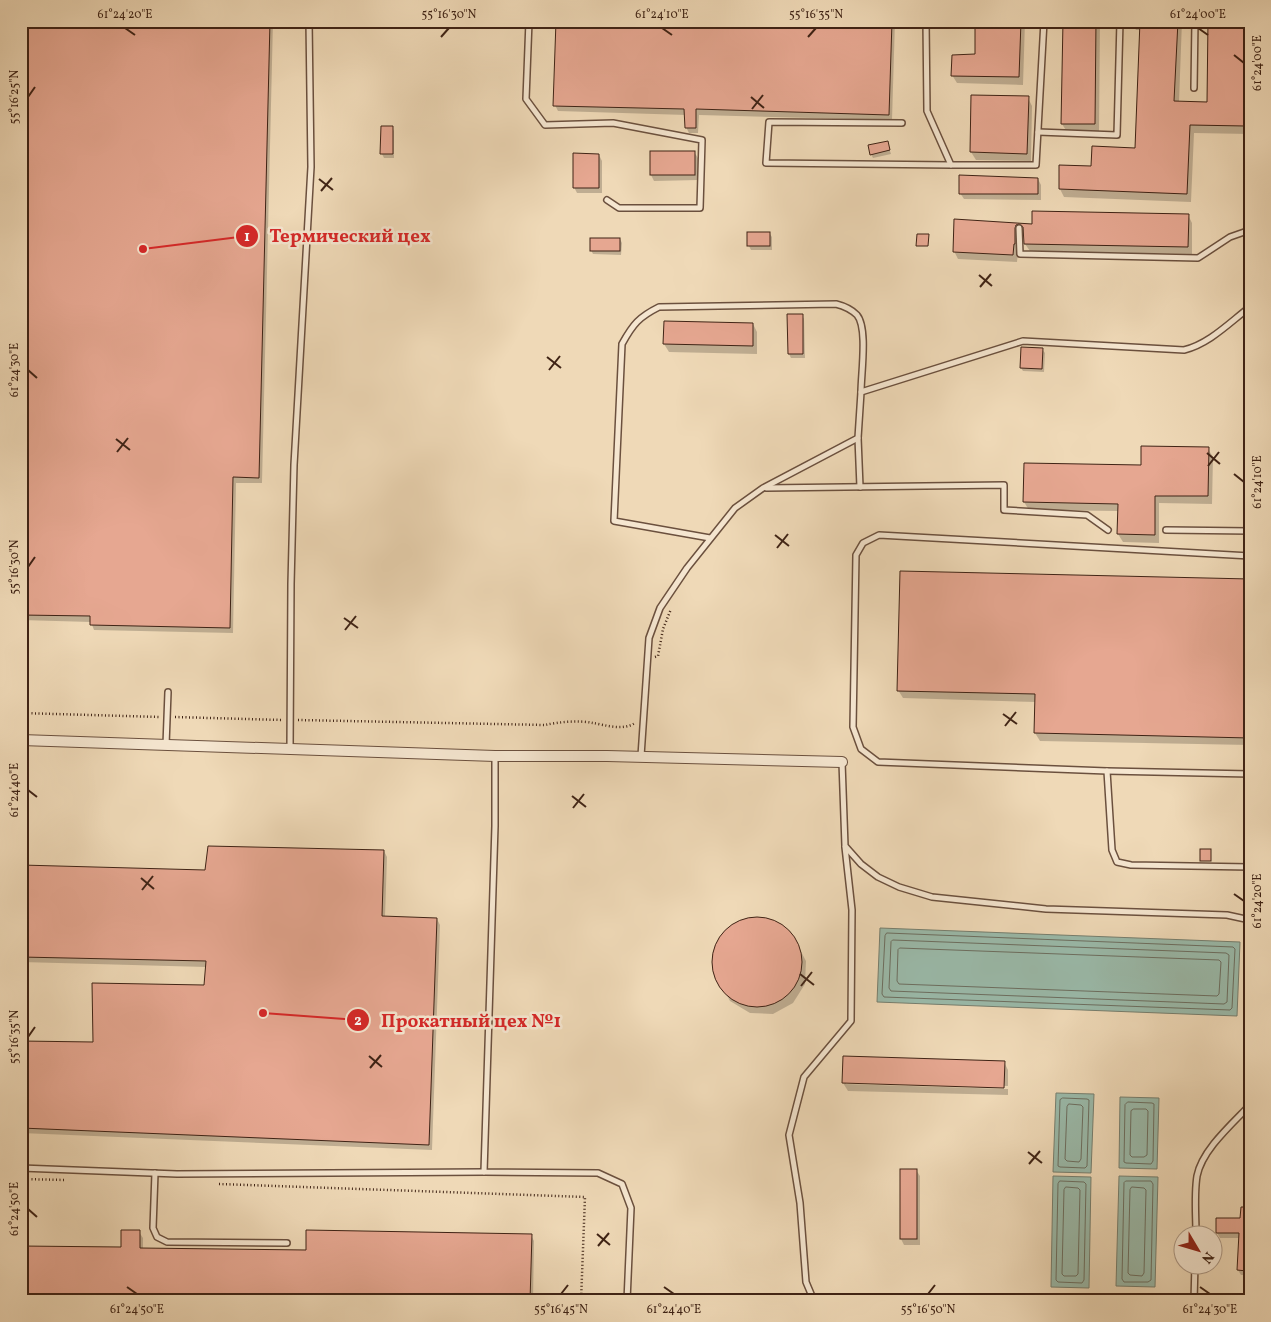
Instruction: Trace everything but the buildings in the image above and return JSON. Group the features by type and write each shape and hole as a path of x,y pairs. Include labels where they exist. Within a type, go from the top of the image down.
{"street":[{"path":"21,740 495,756 641,756 842,762"}],"lane":[{"path":"290,750 294,465 311,167 309,21"},
{"path":"529,21 526,99 545,125 613,123 702,140 700,208 619,208 607,200"},
{"path":"926,21 927,111 951,165"},
{"path":"902,123 769,122 766,162 1036,165 1044,21"},
{"path":"1038,132 1117,134 1120,21"},
{"path":"1194,88 1195,21"},
{"path":"1019,228 1020,254 1198,258 1230,237 1250,230"},
{"path":"710,538 614,521 622,344 630,330 643,315 659,307 836,304 848,307 858,316 863,327 858,438 860,487"},
{"path":"861,392 1023,341 1184,350 1197,347 1250,307"},
{"path":"641,756 649,638 660,608 710,538 735,508 764,488 858,438"},
{"path":"764,488 1004,485 1004,510 1087,516 1108,530"},
{"path":"1166,530 1250,531"},
{"path":"1250,556 879,535 863,543 856,555 853,727 861,749 878,762 1250,774"},
{"path":"166,745 168,692"},
{"path":"484,1172 495,756"},
{"path":"814,1301 806,1282 800,1202 789,1136 804,1077 851,1021 852,910 845,846 842,762"},
{"path":"1107,770 1112,850 1117,862 1131,865 1250,867"},
{"path":"845,846 861,864 878,878 899,887 932,897 1046,909 1227,915 1250,920"},
{"path":"1196,1224 1198,1175 1206,1156 1218,1139 1250,1106"},
{"path":"21,1168 154,1173 598,1173 622,1184 632,1208 627,1301"},
{"path":"154,1173 153,1228 157,1237 167,1242 287,1243"},
{"path":"1194,1301 1195,1274"}],"path":[{"path":"648,659 658,656 663,629 671,607"},
{"path":"21,713 545,725 556,722 584,722 602,726 630,727 635,724 637,719"},
{"path":"21,1179 69,1180"},
{"path":"213,1183 585,1197 581,1301"}],"water":[{"path":"880,928 1240,942 1237,1016 877,1002"},
{"path":"1056,1093 1094,1094 1091,1173 1053,1172"},
{"path":"1120,1097 1159,1098 1157,1169 1119,1168"},
{"path":"1053,1176 1091,1177 1089,1288 1051,1287"},
{"path":"1119,1176 1158,1177 1155,1287 1116,1286"}],"place":[{"name":"Термический цех","path":"143,249"},
{"name":"Прокатный цех №1","path":"263,1013"}]}
